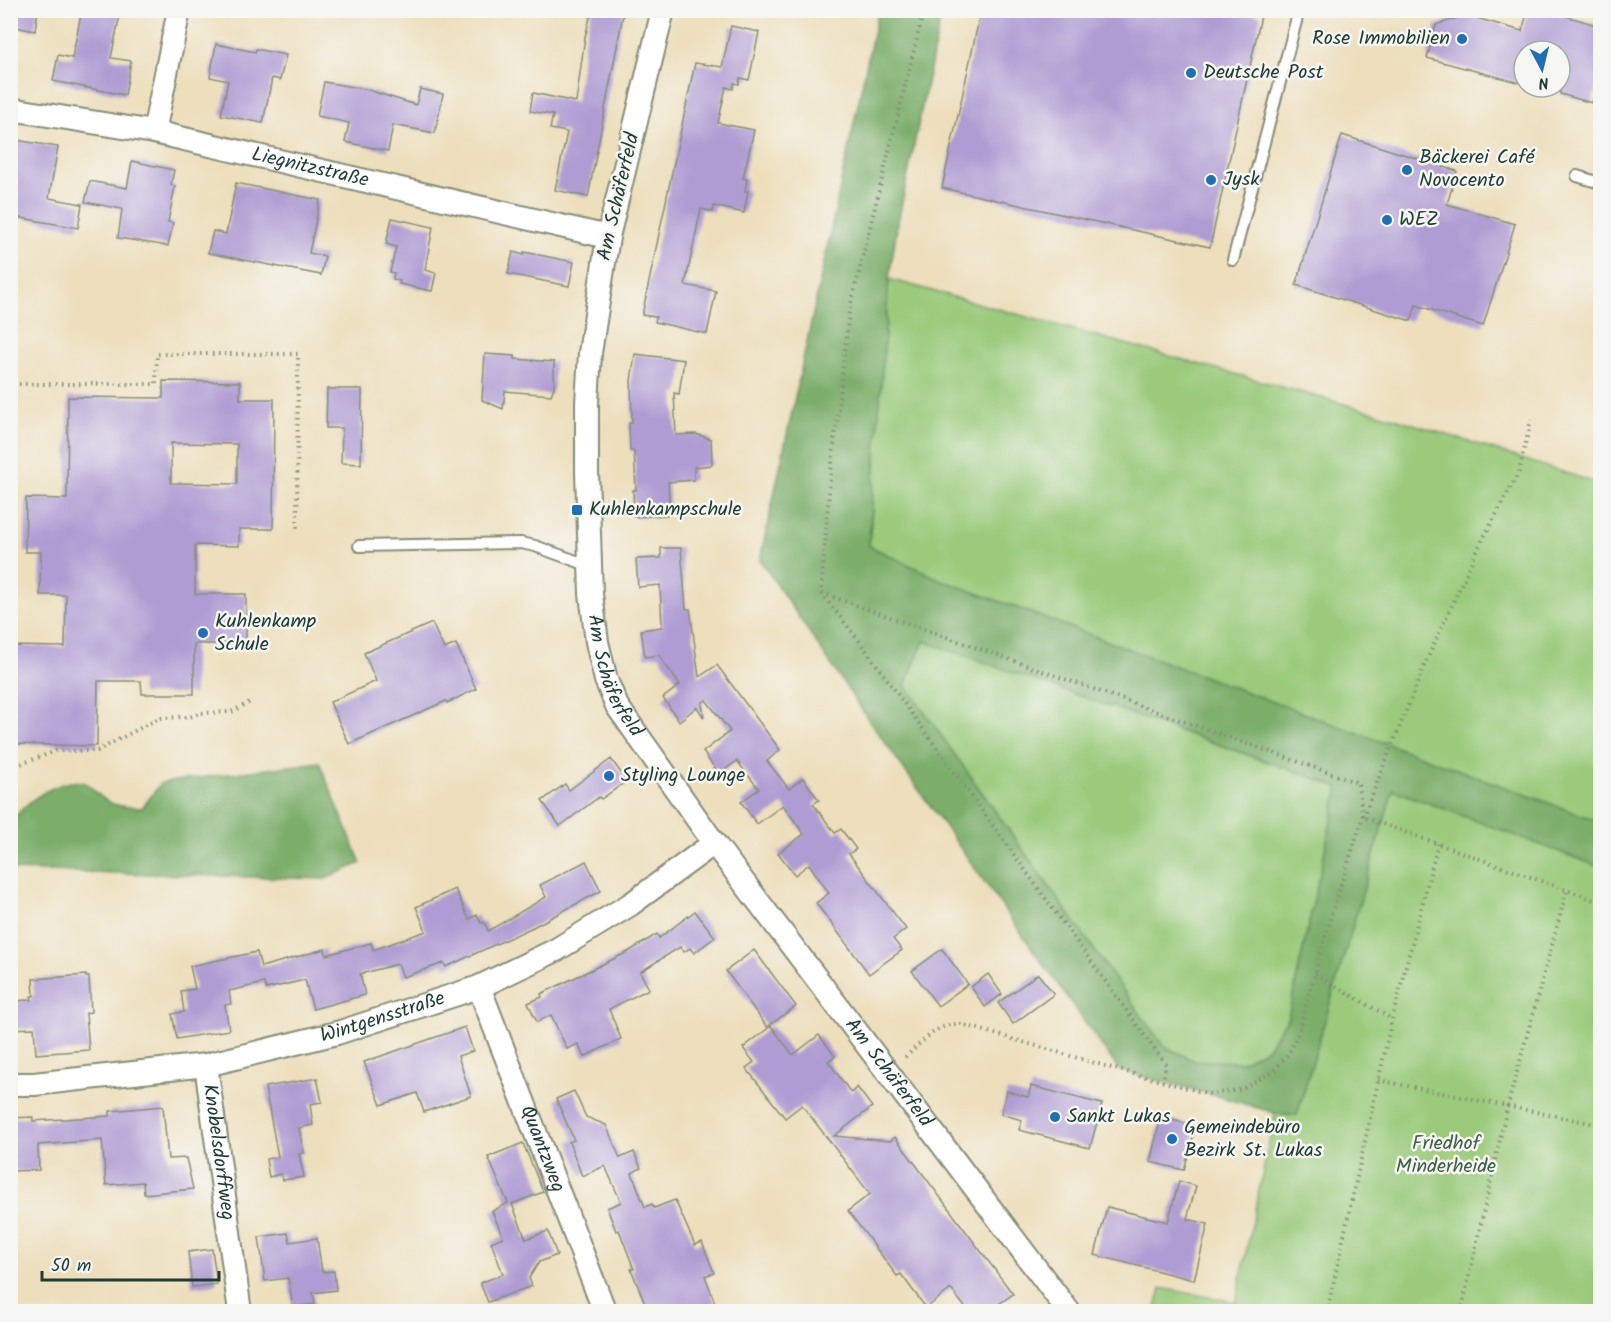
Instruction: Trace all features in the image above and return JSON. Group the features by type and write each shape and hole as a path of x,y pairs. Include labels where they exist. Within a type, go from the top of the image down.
{"street":[{"path":"154,132 179,10"},
{"name":"Am Schäferfeld","path":"663,10 608,237 590,353 587,461 590,566 597,642 606,680 617,706 714,843 1069,1311"},
{"name":"Liegnitzstraße","path":"10,109 154,132 608,237"},
{"name":"Wintgensstraße","path":"10,1084 34,1084 206,1065 337,1034 479,987 556,950 612,916 714,843"},
{"name":"Quantzweg","path":"479,987 605,1311"},
{"name":"Knobelsdorffweg","path":"206,1065 240,1311"}],"lane":[{"path":"1233,260 1299,10"},
{"path":"1577,176 1600,183"},
{"path":"359,546 521,543 590,566"}],"path":[{"path":"924,10 849,312 830,480 821,593 860,642 1166,1065 1163,1081"},
{"path":"10,640 12,640 13,384 156,384 157,354 298,354 297,530"},
{"path":"889,1072 938,1028 948,1023 961,1024 1210,1094 1240,1090 1274,1071 1289,1053 1299,1031 1363,817 1425,664 1477,550 1519,472 1532,420"},
{"path":"821,593 1358,783 1363,817"},
{"path":"10,768 56,751 97,751 159,718 231,712 252,702"},
{"path":"1363,817 1600,902"},
{"path":"1327,1311 1392,1019 1438,844"},
{"path":"1461,1311 1507,1108 1567,890"},
{"path":"1315,974 1392,1019"},
{"path":"1378,1080 1507,1108 1600,1125"},
{"path":"1599,1311 1600,1307"},
{"path":"1168,1311 1168,1308 1185,1311"}],"green space":[{"path":"878,11 942,11 897,227 889,279 869,546 941,580 1600,822 1600,867 1393,790 1297,1115 1275,1113 1119,1070 866,716 760,560","holes":["924,641 1339,787 1288,1018 1267,1049 1242,1062 1195,1061 1163,1046 905,685"]},
{"path":"889,279 1395,418 1600,484 1600,822 941,580 869,546"},
{"path":"924,641 1339,787 1288,1018 1266,1049 1243,1062 1195,1061 1163,1046 905,685"},
{"path":"319,762 361,863 325,879 11,870 9,833 14,820 20,811 41,794 65,783 76,781 85,783 109,802 124,807 142,808 161,783"},
{"name":"Friedhof Minderheide","path":"1393,789 1600,867 1600,1311 1155,1312 1161,1288 1236,1302 1275,1113 1297,1115"}],"building":[{"path":"10,10 38,10 35,31 10,26"},
{"path":"82,10 121,10 111,58 131,61 125,95 53,81 58,55 72,58"},
{"path":"592,10 624,10 588,197 555,190 567,132 550,129 553,115 530,111 533,93 576,102 585,37"},
{"path":"981,10 1238,10 1261,16 1210,247 942,188"},
{"path":"1528,10 1545,10 1600,26 1600,74 1592,103 1572,97 1572,39 1512,39 1512,81 1427,58 1436,25 1466,15 1522,31"},
{"path":"731,26 759,32 749,80 740,78 739,84 734,83 733,89 726,87 718,123 754,130 743,178 747,179 745,191 748,191 744,213 714,206 713,212 701,209 685,285 716,291 707,334 655,322 656,317 642,315 695,63 722,67"},
{"path":"216,44 255,52 256,49 286,55 280,80 272,78 263,123 221,115 228,81 210,77"},
{"path":"324,82 365,89 416,105 420,89 443,94 435,133 393,125 388,151 345,142 349,123 317,116"},
{"path":"1342,135 1457,171 1447,204 1515,224 1483,326 1416,305 1411,321 1296,285"},
{"path":"16,140 58,147 49,198 82,204 78,228 10,216 10,170"},
{"path":"132,161 174,170 171,185 175,186 168,222 173,223 168,246 118,238 122,209 85,202 90,181 127,188"},
{"path":"236,183 320,200 309,253 325,256 321,275 208,253 213,231 226,234"},
{"path":"392,218 433,227 425,270 436,273 432,291 399,284 400,281 393,279 394,273 390,272 396,247 386,244"},
{"path":"513,252 574,262 569,286 508,274"},
{"path":"485,354 554,362 554,387 551,395 505,391 503,409 482,400"},
{"path":"635,354 684,360 679,394 674,393 676,435 696,434 711,439 712,465 694,467 694,480 668,482 670,515 634,517 633,490 636,490 634,451 630,451 629,423 632,423 631,381"},
{"path":"163,381 240,382 240,399 274,399 273,529 239,529 239,546 195,545 195,594 246,594 246,644 194,644 194,694 142,694 141,681 98,681 97,746 10,744 10,646 65,647 66,595 40,595 41,552 25,552 26,498 67,499 68,397 163,398","holes":["171,443 237,444 237,484 171,483"]},
{"path":"327,389 362,389 361,464 341,463 342,428 326,428"},
{"path":"661,548 681,548 686,609 690,609 699,677 717,665 780,750 767,761 789,789 803,778 819,800 813,804 835,833 841,829 856,849 849,854 906,929 893,939 902,950 869,974 816,903 829,893 809,864 795,875 778,853 804,834 783,805 757,824 741,802 759,789 737,761 719,774 703,752 730,731 706,700 702,703 704,718 697,707 679,721 663,698 680,685 659,655 645,657 641,630 662,627 660,585 638,587 636,559 661,558"},
{"path":"432,623 444,649 456,644 476,689 349,744 330,702 376,681 364,653"},
{"path":"611,759 627,781 601,799 599,797 560,826 542,801 565,784 569,790"},
{"path":"586,861 601,891 533,927 446,967 444,963 403,977 398,964 360,974 365,995 313,1009 305,980 266,989 264,983 229,991 231,1004 225,1005 229,1030 177,1039 172,1014 184,1012 181,991 195,989 190,966 257,952 261,967 325,949 326,955 371,943 373,950 426,931 416,907 455,889 469,919 477,915 481,923 484,922 488,931 546,897 540,885"},
{"path":"695,911 715,937 694,953 690,948 684,952 680,947 640,972 649,989 609,1009 621,1039 584,1057 578,1044 567,1049 551,1015 537,1022 528,1003 542,997 541,994 628,952 657,934 659,938"},
{"path":"942,949 968,984 938,1006 912,971"},
{"path":"754,950 796,1006 767,1027 726,971"},
{"path":"988,974 1002,994 985,1007 971,987"},
{"path":"1038,974 1054,994 1013,1024 998,1003"},
{"path":"86,975 89,977 91,1012 86,1013 89,1050 36,1054 34,1028 10,1029 10,1001 32,1000 31,996 34,996 33,979"},
{"path":"771,1026 793,1055 819,1035 835,1056 828,1061 851,1093 857,1087 872,1107 834,1136 890,1141 895,1137 1013,1294 989,1311 968,1311 951,1289 926,1308 901,1274 897,1276 848,1211 870,1194 802,1105 785,1118 746,1068 754,1062 743,1048"},
{"path":"465,1027 473,1051 458,1056 471,1096 424,1112 417,1093 381,1105 364,1062"},
{"path":"317,1078 322,1102 310,1104 313,1125 299,1128 304,1153 299,1154 304,1177 283,1180 281,1174 269,1177 266,1159 278,1157 265,1087"},
{"name":"Sankt Lukas","path":"1031,1086 1102,1104 1090,1148 1019,1130 1022,1120 1001,1114 1007,1091 1028,1097"},
{"path":"574,1091 586,1117 606,1125 620,1158 634,1152 641,1168 632,1173 645,1207 652,1204 654,1208 675,1200 695,1245 702,1242 714,1273 705,1276 718,1311 648,1311 631,1269 634,1269 619,1230 616,1231 607,1208 621,1202 605,1166 582,1176 569,1142 574,1140 556,1099"},
{"path":"163,1106 168,1159 186,1158 193,1189 144,1194 143,1182 106,1185 102,1140 38,1145 39,1170 10,1171 10,1118 33,1117 33,1121 110,1116 110,1111"},
{"path":"1161,1117 1196,1126 1184,1170 1150,1162"},
{"path":"523,1143 543,1192 512,1204 526,1239 548,1231 557,1255 539,1262 529,1278 532,1286 488,1302 480,1283 503,1274 491,1242 503,1237 492,1211 508,1203 488,1157"},
{"path":"1179,1181 1196,1186 1187,1219 1208,1224 1194,1280 1095,1255 1107,1207 1168,1222"},
{"path":"288,1233 290,1242 317,1238 322,1272 334,1271 336,1290 313,1293 315,1304 293,1307 288,1278 265,1281 259,1237"},
{"path":"212,1249 217,1284 192,1287 188,1252"}],"place":[{"name":"Rose Immobilien","path":"1462,39"},
{"name":"Deutsche Post","path":"1191,73"},
{"name":"Bäckerei Café Novocento","path":"1407,170"},
{"name":"Jysk","path":"1211,180"},
{"name":"WEZ","path":"1387,220"},
{"name":"Kuhlenkampschule","path":"577,510"},
{"name":"Kuhlenkamp Schule","path":"203,633"},
{"name":"Styling Lounge","path":"609,776"},
{"name":"Sankt Lukas","path":"1055,1117"},
{"name":"Gemeindebüro Bezirk St. Lukas","path":"1172,1139"}]}
